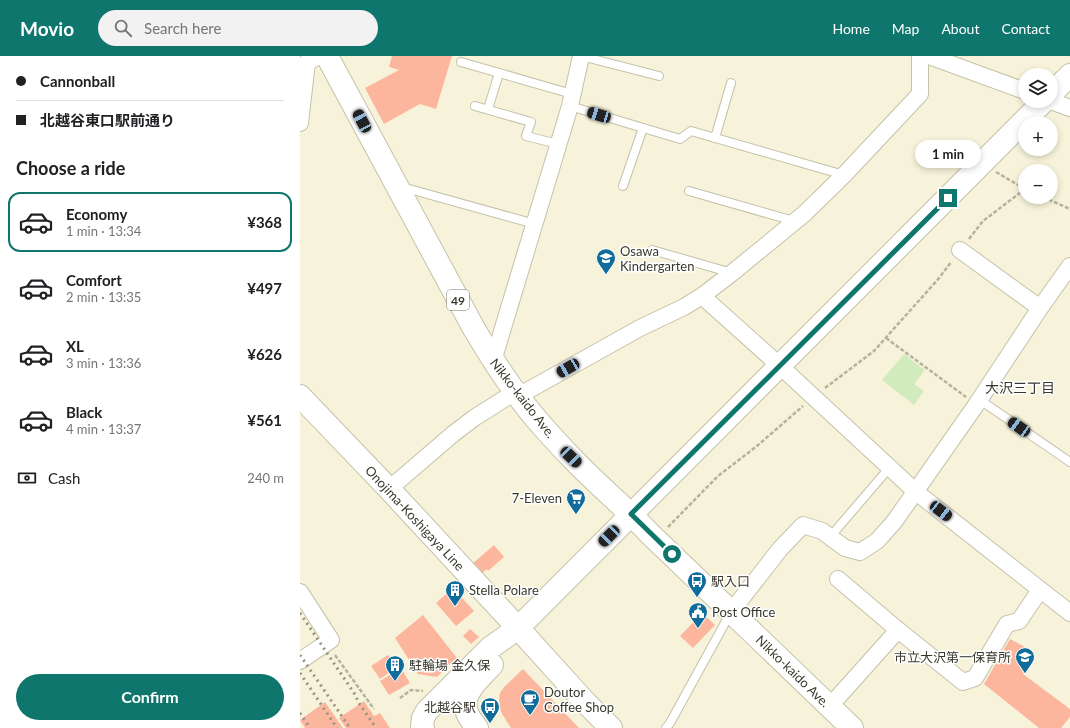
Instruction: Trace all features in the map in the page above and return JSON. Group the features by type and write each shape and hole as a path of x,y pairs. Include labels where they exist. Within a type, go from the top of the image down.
{"main road":[{"name":"Nikko-kaido Ave.","path":"327,56 472,327 516,394 571,457 852,728"},
{"path":"1058,87 1070,75"},
{"path":"423,728 423,718 437,700 490,648 518,628 1037,108"},
{"name":"Onojima-Koshigaya Line","path":"300,396 389,489 585,702 611,728"},
{"path":"477,728 468,716 466,709 465,700 468,692 505,649 518,628"}],"street":[{"path":"300,123 307,62 319,56"},
{"path":"493,361 571,100 581,56"},
{"path":"389,489 474,418 633,332 684,307 702,296 795,222 844,175 920,94 920,56"},
{"path":"929,56 1018,88"},
{"path":"1058,104 1070,108"},
{"path":"960,250 1040,308"},
{"path":"731,612 780,549 802,525 822,531 845,548 860,552 878,541 916,492 1070,266"},
{"path":"702,296 916,492 1070,613"},
{"path":"838,579 898,630 963,682 975,678 1006,624 1019,621 1040,590"},
{"path":"300,592 332,640 300,661"},
{"path":"830,706 898,630"}],"lane":[{"path":"581,56 659,76"},
{"path":"461,62 571,100 643,128 680,139 691,131 844,175"},
{"path":"488,109 498,74"},
{"path":"715,138 731,83"},
{"path":"475,106 531,122 526,136 558,144"},
{"path":"623,186 643,128"},
{"path":"397,186 535,224"},
{"path":"690,191 795,222"},
{"path":"652,250 732,273"},
{"path":"978,403 1070,462"},
{"path":"830,537 890,467"},
{"path":"666,728 731,612"}],"path":[{"path":"993,171 1018,185"},
{"path":"665,530 718,476 757,446 812,397 874,351 940,277 983,221 1018,194"},
{"path":"1058,204 1070,209"},
{"path":"886,338 978,403"},
{"path":"326,644 374,709"}],"green space":[{"path":"904,354 925,370 914,384 924,391 914,405 882,380"}],"building":[{"path":"392,56 452,56 436,109 420,104 384,124 365,88 399,70 389,67"},
{"path":"494,545 504,557 488,571 487,569 481,574 472,564"},
{"name":"Stella Polare","path":"453,588 474,611 456,626 436,603"},
{"path":"702,613 715,625 693,648 680,636"},
{"path":"423,615 457,658 437,677 418,674 395,638"},
{"path":"470,629 479,637 471,644 463,636"},
{"path":"1010,639 1034,652 1023,674 1070,709 1070,717 1061,728 1039,728 984,684"},
{"path":"388,655 397,667 380,679 371,666"},
{"name":"駐輪場 金久保","path":"401,668 410,683 389,695 380,681"},
{"path":"523,669 579,728 511,728 501,712 499,700 500,693 504,687"},
{"path":"364,701 374,716 380,713 390,728 346,728 339,718"},
{"path":"325,702 343,728 305,728 300,720"}],"railway":[{"path":"300,613 376,728"},
{"path":"300,655 350,728"},
{"path":"300,673 337,728"},
{"path":"300,713 310,728"}],"place":[{"name":"Osawa Kindergarten","path":"606,275"},
{"name":"7-Eleven","path":"576,515"},
{"name":"駅入口","path":"697,598"},
{"name":"Stella Polare","path":"455,607"},
{"name":"Post Office","path":"698,629"},
{"name":"市立大沢第一保育所","path":"1025,674"},
{"name":"駐輪場 金久保","path":"395,682"},
{"name":"Doutor Coffee Shop","path":"530,716"},
{"name":"北越谷駅","path":"490,724"}],"district":[{"name":"大沢三丁目","path":"1020,387"}],"route":[{"path":"672,554 631,514 948,198"}]}
